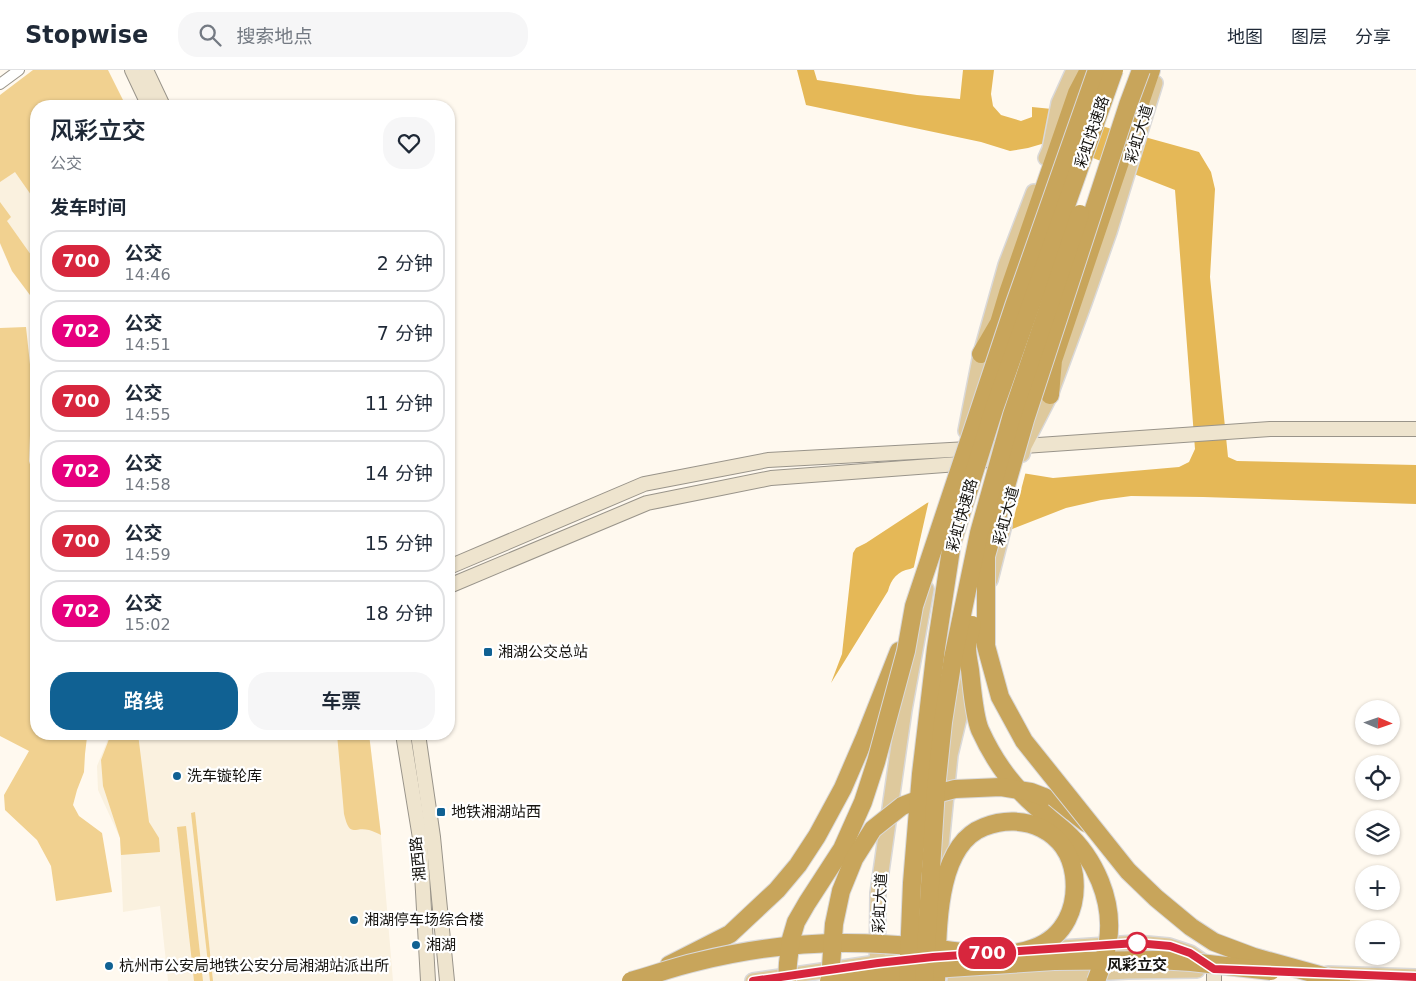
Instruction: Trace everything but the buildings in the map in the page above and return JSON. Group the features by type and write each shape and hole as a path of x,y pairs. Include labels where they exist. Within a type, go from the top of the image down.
{"highway":[{"path":"981,354 999,323 1077,93 1089,70"},
{"path":"636,980 730,934 777,890 798,865 817,836 843,788 894,666 1014,306 1096,70"},
{"name":"彩虹快速路","path":"908,981 912,883 921,774 936,648 952,543 994,409 1114,70"},
{"name":"彩虹快速路","path":"924,981 933,832 943,722 953,658 980,533 1012,415 1131,70"},
{"path":"1096,981 1104,960 1108,940 1109,919 1107,900 1101,881 1089,860 1067,833 1028,799 1007,776 980,729 973,699 967,648 986,556 1025,420 1141,70"},
{"path":"1050,395 1054,360 1151,70"},
{"path":"986,556 986,646 1000,697 1024,742 1128,871 1156,898 1191,927 1214,942 1254,957 1341,981"},
{"path":"787,981 790,947 796,922 806,903 842,848 863,802 876,762 906,651 914,606"},
{"path":"1095,830 1072,812 1044,797 1031,792 1008,788 986,786 954,789 902,806 873,830 854,859 841,891 834,924 829,981 918,970 1006,963 1158,960 1246,968 1341,981"},
{"path":"636,980 694,962 730,954 802,944 895,944 933,948 943,950 991,954 1034,949 1058,934 1068,918 1074,899 1075,883 1073,868 1068,854 1051,834 1029,823 1010,821 992,823 967,837 951,861 946,876 941,902 938,940 938,949 937,958 936,981"}],"main road":[{"name":"彩虹大道","path":"877,981 878,893 904,710 929,570 960,457 981,354 1006,265 1050,149 1059,103 1074,70"},
{"name":"彩虹大道","path":"931,981 950,756 999,543 1022,456 1050,395 1109,232 1158,70"},
{"path":"754,981 933,957 1136,943 1170,946 1190,953 1214,975"},
{"path":"1048,949 1078,974"},
{"path":"955,981 1128,971 1214,975 1416,977"}],"street":[{"path":"0,84 19,70"},
{"path":"132,70 146,100"},
{"path":"146,70 160,100"},
{"path":"455,564 644,484 768,460 1022,456 1188,436 1270,429 1416,429"},
{"path":"455,583 647,502 772,478 960,457"},
{"name":"湘西路","path":"404,740 420,838 428,981"},
{"name":"湘西路","path":"419,740 433,837 447,981"}],"shaded area":[{"path":"33,70 108,70 123,100 30,100 30,193 15,172 0,182 0,95"},
{"path":"797,70 814,70 817,80 917,95 960,99 963,70 994,70 991,94 993,106 1001,115 1021,121 1032,117 1032,107 1052,109 1126,134 1141,136 1199,152 1211,172 1215,189 1210,277 1228,457 1237,461 1416,465 1416,504 1131,496 1101,500 1066,508 899,574 893,579 888,591 831,683 842,654 853,553 856,548 927,503 1010,471 1053,478 1179,467 1189,462 1195,449 1175,190 1065,147 1045,143 1010,151 981,142 806,105"},
{"path":"0,95 30,122 30,295 12,271 0,244"},
{"path":"0,202 11,217 7,221 30,254 30,295 12,271 0,243"},
{"path":"26,327 30,364 30,740 87,740 84,772 73,805 79,816 102,833 112,892 56,901 51,866 37,840 5,810 4,795 29,751 0,736 0,328"},
{"path":"108,740 370,740 380,825 393,981 168,981 160,906 123,912 120,838 98,790 97,766"},
{"path":"109,740 139,740 149,822 159,838 160,852 121,855 120,838 103,786 101,760"},
{"path":"338,740 370,740 381,835 364,829 351,829 346,822"},
{"path":"195,812 213,981 210,981 191,813"},
{"path":"186,826 203,981 194,981 177,827"}],"pier":[{"path":"1010,469 1026,471 1010,532 913,571 929,500"}],"bus line":[{"name":"700","path":"753,981 933,957 1136,943 1170,946 1190,953 1214,969 1416,977"}],"place":[{"name":"湘湖公交总站","path":"488,652"},
{"name":"洗车镟轮库","path":"177,776"},
{"name":"地铁湘湖站西","path":"441,812"},
{"name":"湘湖停车场综合楼","path":"354,920"},
{"name":"风彩立交","path":"1137,943"},
{"name":"湘湖","path":"416,945"},
{"name":"杭州市公安局地铁公安分局湘湖站派出所","path":"109,966"}]}
